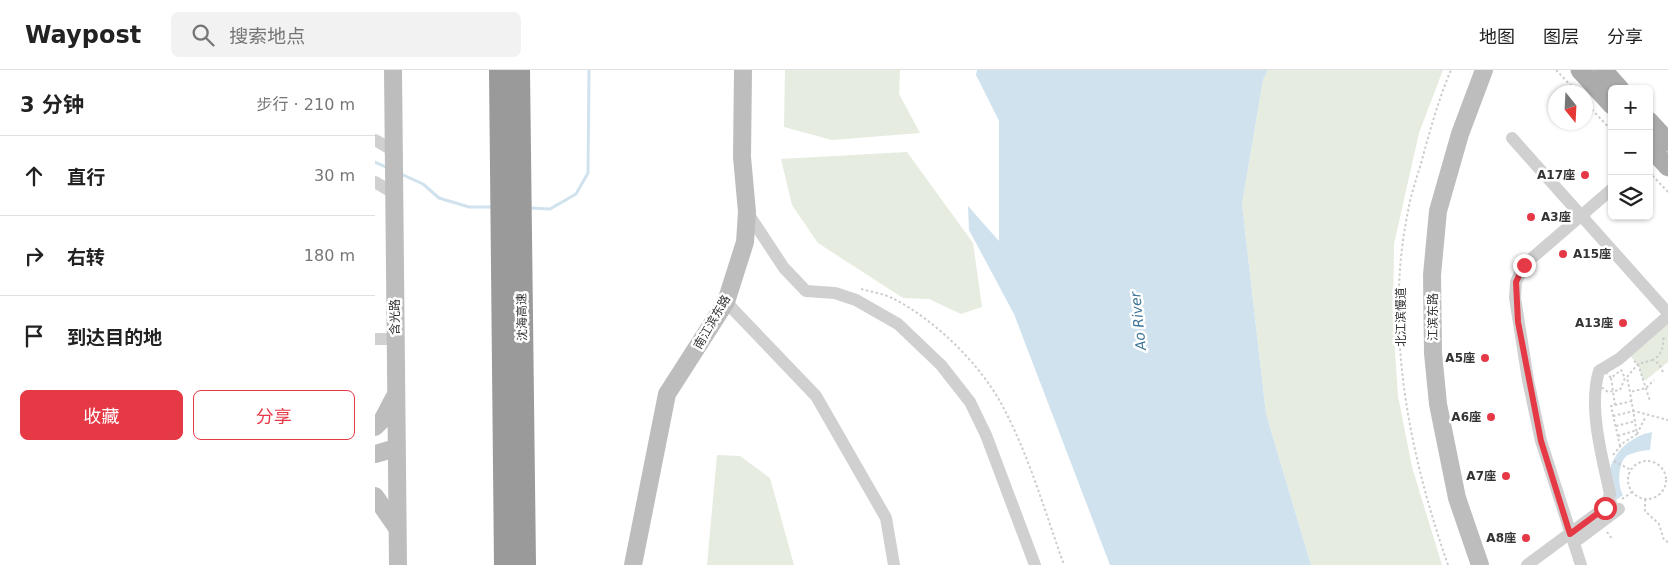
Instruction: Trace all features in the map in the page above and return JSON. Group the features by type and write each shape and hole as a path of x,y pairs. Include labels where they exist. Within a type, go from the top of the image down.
{"highway":[{"name":"沈海高速","path":"500,70 505,565"},
{"name":"沈海高速","path":"519,70 525,565"}],"main road":[{"name":"含光路","path":"393,70 398,565"},
{"name":"南江滨东路","path":"633,565 667,394 726,302 745,242 747,212 742,157 743,70"},
{"name":"江滨东路","path":"1480,565 1457,498 1438,404 1433,353 1432,275 1437,211 1460,134 1485,70"},
{"path":"1581,70 1608,100"},
{"path":"1603,70 1616,85"},
{"path":"1653,125 1668,142"},
{"path":"1653,150 1668,167"},
{"path":"375,427 383,419 396,395"},
{"path":"375,454 396,448"},
{"path":"375,496 397,529"}],"street":[{"path":"1512,138 1668,314 1607,373 1599,371 1594,387 1594,404 1612,506 1574,539 1527,565"},
{"path":"375,140 394,154"},
{"path":"375,182 395,190"},
{"path":"1581,565 1541,441 1515,298 1516,282 1524,265 1608,192"},
{"path":"747,212 784,268 805,291 835,293 856,300 898,324 941,365 969,402 986,435 1035,565"},
{"path":"726,302 816,396 886,518 894,565"},
{"path":"375,339 395,339"},
{"path":"1574,539 1588,565"}],"path":[{"name":"北江滨慢道","path":"1448,565 1427,507 1415,456 1405,398 1400,311 1404,235 1408,210 1431,126 1451,70"},
{"path":"1556,70 1570,85"},
{"path":"1593,111 1611,130"},
{"path":"1652,175 1668,192"},
{"path":"1637,432 1627,377 1637,364 1660,356 1664,346 1665,333"},
{"path":"1628,351 1630,358 1637,364 1650,401"},
{"path":"1653,360 1659,364 1663,372"},
{"path":"1621,370 1625,378 1623,386 1612,392 1604,390 1599,384 1600,371 1607,373 1621,370"},
{"path":"1607,373 1615,405"},
{"path":"1630,392 1645,388 1654,380"},
{"path":"1620,446 1611,406 1631,401"},
{"path":"1613,416 1634,412 1668,420"},
{"path":"1631,470 1612,460 1620,446 1637,432 1647,415"},
{"path":"1616,426 1635,421"},
{"path":"1618,436 1637,432"},
{"path":"1644,461 1657,463 1665,473 1666,486 1657,496 1645,499 1635,495 1631,490 1628,479 1631,470 1644,461"},
{"path":"1662,468 1667,464"},
{"path":"1645,499 1645,511 1659,524 1664,540 1668,542"}],"shaded area":[{"path":"785,70 900,70 899,94 920,133 832,140 784,127"},
{"path":"1268,70 1443,70 1419,133 1394,244 1393,322 1398,396 1412,467 1442,565 1311,565 1266,414 1242,204 1263,80"},
{"path":"907,152 973,243 982,307 961,314 929,299 903,298 818,243 792,205 781,159"},
{"path":"1668,322 1668,362 1646,380 1643,380 1638,364 1629,355"},
{"path":"717,455 740,456 770,478 794,565 707,565"}],"water":[{"name":"Ao River","path":"977,70 1268,70 1263,80 1242,204 1266,414 1311,565 1110,565 1014,314 969,230 968,206 999,241 999,121 976,75"},
{"path":"1652,432 1650,450 1628,455 1622,462 1619,479 1623,495 1616,500 1609,478 1615,457 1631,441 1641,435"}],"waterway":[{"path":"530,208 550,209 576,194 588,173 589,70"},
{"path":"375,162 388,168"},
{"path":"401,174 423,184 439,198 469,207 493,207"}],"place":[{"name":"A17座","path":"1585,175"},
{"name":"A3座","path":"1531,217"},
{"name":"A15座","path":"1563,254"},
{"name":"A13座","path":"1623,323"},
{"name":"A5座","path":"1485,358"},
{"name":"A6座","path":"1491,417"},
{"name":"A7座","path":"1506,476"},
{"name":"A8座","path":"1526,538"}],"route":[{"path":"1524,265 1516,282 1515,298 1518,322 1541,441 1570,534 1605,508"}]}
